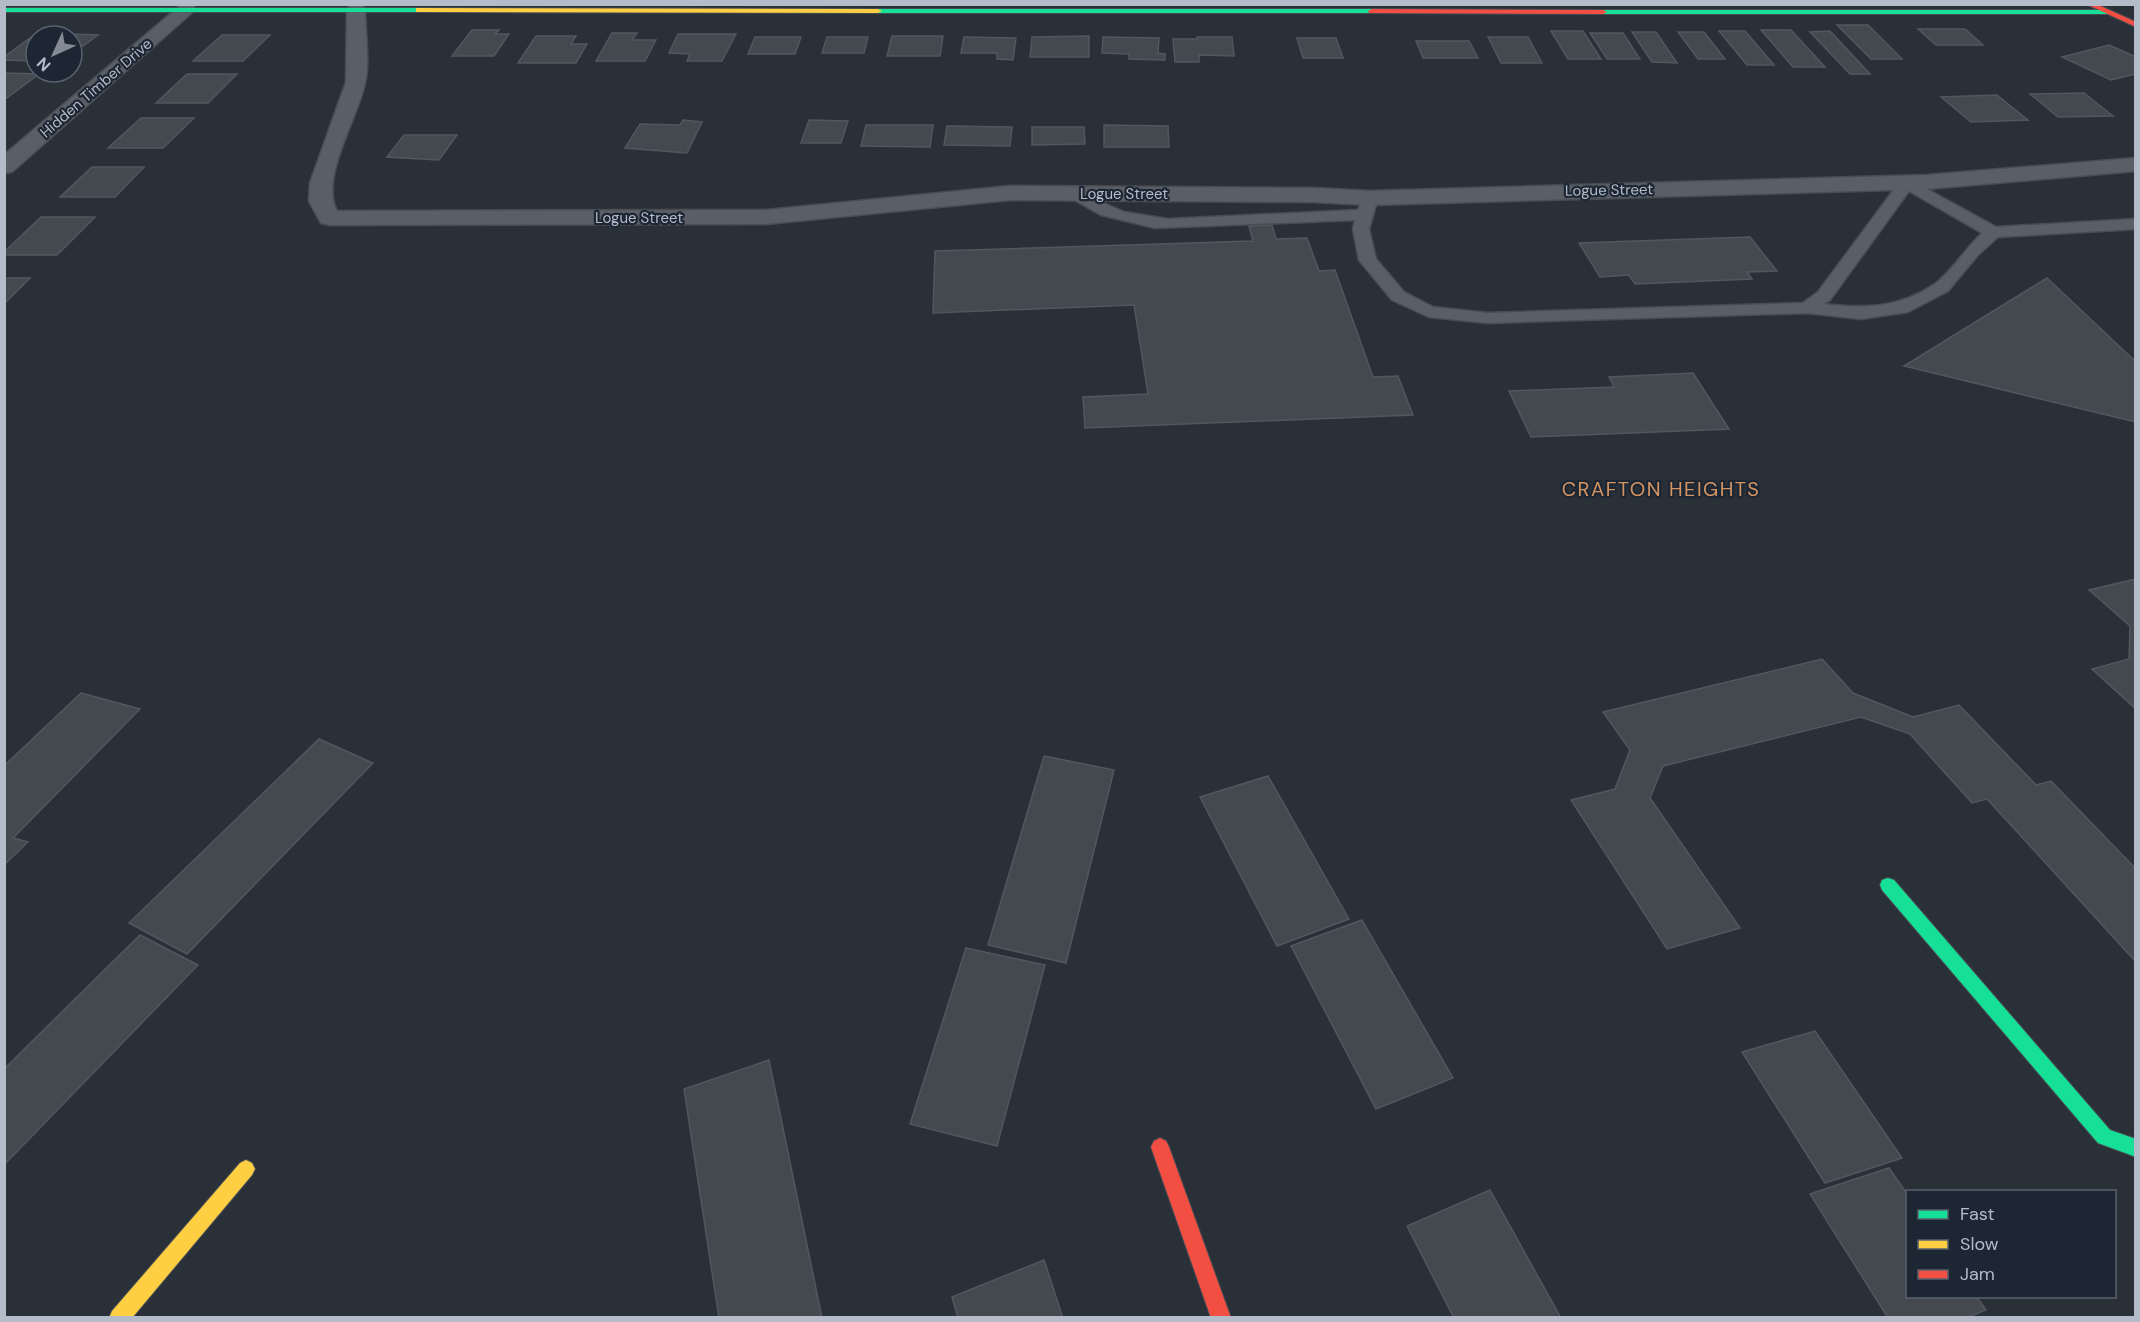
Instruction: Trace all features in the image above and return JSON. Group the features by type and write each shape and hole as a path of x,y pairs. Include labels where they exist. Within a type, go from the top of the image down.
{"street":[{"path":"2089,4 2136,25"},
{"name":"Hidden Timber Drive","path":"4,167 188,9"},
{"name":"Logue Street","path":"356,9 356,82 321,183 320,201 329,218 766,217 1010,193 1313,195 1367,207 1907,183 2136,164"},
{"path":"4,10 2107,12"},
{"path":"1888,885 2104,1137 2136,1148"},
{"path":"1160,1147 1221,1317"},
{"path":"118,1317 246,1169"}],"lane":[{"path":"1807,308 1824,296 1907,183 1948,209 1993,232 2136,224"},
{"path":"1072,194 1109,213 1142,222 1168,224 1367,207 1361,229 1368,260 1398,296 1429,312 1488,318 1807,308 1861,314 1902,308 1942,287 1972,251 1993,232"}],"building":[{"path":"1837,25 1868,25 1902,59 1871,59"},
{"path":"1918,29 1965,29 1983,45 1936,45"},
{"path":"472,30 499,30 495,34 509,34 494,56 452,56"},
{"path":"1761,30 1791,30 1825,67 1793,67"},
{"path":"1551,31 1583,31 1601,59 1568,59"},
{"path":"1719,31 1745,31 1774,65 1747,65"},
{"path":"1830,31 1870,74 1850,74 1810,32"},
{"path":"1632,32 1656,32 1677,63 1652,62"},
{"path":"1678,32 1704,32 1725,59 1698,59"},
{"path":"612,33 637,33 632,40 656,40 645,61 596,61"},
{"path":"1590,33 1623,33 1640,59 1607,59"},
{"path":"678,34 736,34 722,61 687,61 690,54 669,53"},
{"path":"84,35 98,35 84,45"},
{"path":"222,35 270,35 243,61 193,61"},
{"path":"536,36 576,36 571,44 587,44 576,63 518,63"},
{"path":"892,36 943,36 940,56 887,56"},
{"path":"1089,36 1089,57 1030,57 1032,37"},
{"path":"755,37 801,37 795,54 748,54"},
{"path":"827,37 868,37 864,53 822,53"},
{"path":"964,37 1016,38 1013,60 997,59 997,53 961,53"},
{"path":"1103,37 1159,38 1158,53 1165,54 1165,60 1129,59 1129,54 1102,53"},
{"path":"1197,37 1232,37 1234,56 1199,55 1199,62 1175,62 1173,39 1197,39"},
{"path":"1488,37 1528,37 1542,63 1501,63"},
{"path":"1297,38 1336,38 1343,58 1303,58"},
{"path":"1416,41 1469,41 1478,58 1423,58"},
{"path":"24,42 24,61 4,60 4,57"},
{"path":"2109,45 2136,57 2136,74 2111,80 2062,57"},
{"path":"4,73 24,74 26,84 4,100"},
{"path":"187,74 237,74 208,103 156,103"},
{"path":"2084,93 2113,116 2058,117 2030,94"},
{"path":"1997,95 2028,120 1971,122 1941,97"},
{"path":"141,118 194,118 163,148 108,148"},
{"path":"683,120 702,122 687,153 625,148 640,124 680,125"},
{"path":"809,120 848,121 841,143 801,143"},
{"path":"866,125 933,125 930,147 861,146"},
{"path":"1104,125 1168,126 1169,147 1104,147"},
{"path":"947,126 1012,127 1010,146 944,145"},
{"path":"1032,127 1084,127 1085,144 1032,145"},
{"path":"404,135 457,135 439,160 387,157"},
{"path":"92,167 144,167 115,197 60,197"},
{"path":"41,217 95,217 57,255 4,255 4,252"},
{"path":"1272,225 1276,239 1307,238 1319,271 1335,270 1373,377 1398,376 1413,415 1085,428 1083,397 1148,394 1134,305 933,313 935,251 1253,241 1249,226"},
{"path":"1750,237 1777,271 1747,272 1752,279 1635,284 1629,275 1600,277 1579,243"},
{"path":"4,278 30,278 4,304"},
{"path":"2047,278 2136,362 2136,422 1904,366"},
{"path":"1693,373 1729,429 1531,437 1509,391 1614,387 1609,377"},
{"path":"2136,579 2136,709 2092,669 2129,659 2130,626 2089,590"},
{"path":"1822,659 1853,693 1913,717 1959,705 2036,785 2051,781 2136,869 2136,962 1987,799 1972,803 1910,734 1861,717 1663,766 1650,798 1740,928 1667,949 1571,800 1615,789 1630,750 1603,712"},
{"path":"81,693 140,709 13,838 28,842 4,865 4,766"},
{"path":"319,739 373,763 187,954 129,923"},
{"path":"1044,756 1114,770 1066,963 988,945"},
{"path":"1268,776 1349,919 1277,946 1200,797"},
{"path":"1362,920 1453,1078 1376,1109 1291,946"},
{"path":"140,935 198,965 4,1165 4,1069"},
{"path":"966,948 1045,965 997,1146 910,1124"},
{"path":"1815,1031 1902,1158 1825,1183 1742,1052"},
{"path":"769,1060 822,1318 719,1318 684,1089"},
{"path":"1889,1168 1906,1192 1906,1298 1977,1298 1986,1310 1966,1318 1888,1318 1810,1194"},
{"path":"1490,1190 1561,1318 1454,1318 1407,1226"},
{"path":"1044,1260 1063,1318 958,1318 952,1297"}],"traffic: fast":[{"path":"4,10 419,10"},
{"path":"878,11 1372,11"},
{"path":"1603,12 2107,12"},
{"path":"1888,885 2104,1137 2136,1148"}],"traffic: slow":[{"path":"419,10 878,11"},
{"path":"119,1318 246,1169"}],"traffic: jam":[{"path":"2089,4 2136,25"},
{"path":"1372,11 1603,12"},
{"path":"1160,1147 1221,1318"}],"district":[{"name":"CRAFTON HEIGHTS","path":"1661,489"}]}
